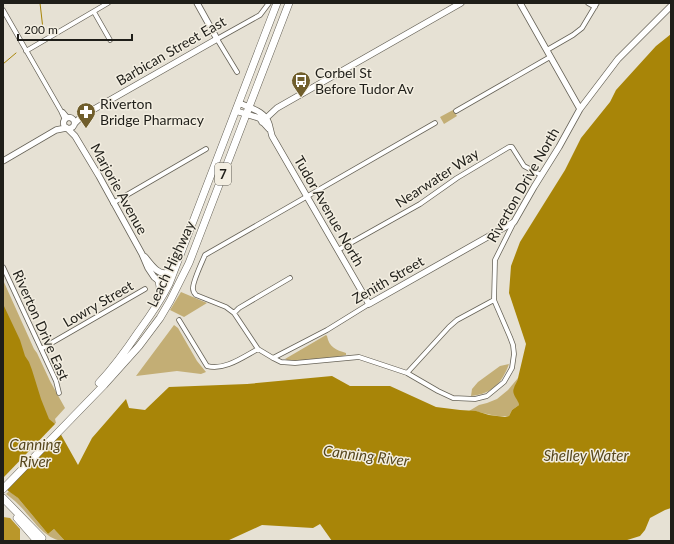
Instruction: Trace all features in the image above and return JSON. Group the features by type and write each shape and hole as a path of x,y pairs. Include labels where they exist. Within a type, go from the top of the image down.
{"highway":[{"name":"Leach Highway","path":"3,488 111,371 157,305 169,284 277,3"},
{"name":"Leach Highway","path":"3,482 113,375 144,340 176,292 184,276 290,3"},
{"path":"169,284 176,283 184,276"},
{"path":"157,305 160,287 159,281"},
{"path":"3,498 39,540"},
{"path":"3,504 39,540"}],"street":[{"path":"26,50 108,3"},
{"path":"197,3 237,72"},
{"name":"Barbican Street East","path":"3,161 260,15 269,3"},
{"path":"262,118 461,3"},
{"path":"520,3 580,109"},
{"path":"547,50 582,28 596,5 588,3"},
{"name":"Riverton Drive North","path":"258,349 281,362 294,363 359,357 408,373 453,398 475,399 487,396 496,390 510,373 514,354 513,345 494,300 495,260 514,222 580,109 618,60 671,6"},
{"name":"Marjorie Avenue","path":"3,10 99,176 142,254 148,268 154,277 159,281"},
{"path":"94,12 110,40"},
{"path":"456,111 550,57"},
{"name":"Tudor Avenue North","path":"237,107 262,118 369,304"},
{"path":"179,320 206,366 218,367 231,363 258,349 234,313 226,307 193,292 192,288 206,255 436,122"},
{"name":"Nearwater Way","path":"338,250 420,204 457,178 509,147 512,147 524,166 541,175"},
{"path":"113,203 206,150"},
{"name":"Zenith Street","path":"273,358 326,330 514,222"},
{"name":"Marjorie Avenue","path":"142,254 156,269 163,272 169,271 178,260"},
{"name":"Riverton Drive East","path":"3,267 56,381 59,392"},
{"path":"234,313 239,308 290,278"},
{"path":"159,281 164,284 169,284"},
{"name":"Lowry Street","path":"41,349 145,289"},
{"path":"408,373 449,327 458,320 494,300"}],"shaded area":[{"path":"453,110 457,116 444,124 440,117"},
{"name":"Canning River","path":"3,280 34,349 65,408 55,419 56,423 3,477"},
{"path":"181,292 207,303 184,317 170,310"},
{"path":"174,325 178,328 197,361 206,372 201,374 177,371 136,376"},
{"path":"326,335 331,345 346,353 346,355 304,361 285,359"},
{"path":"509,364 503,377 495,386 485,393 471,396 472,389 478,382 500,366"},
{"path":"518,378 515,396 519,405 512,410 509,416 499,416 469,411 479,405 497,399 508,390"},
{"path":"9,491 18,498 48,534 54,529 65,541 53,538 43,532 20,506 6,494"},
{"path":"3,517 10,518 20,529 20,541 3,541"}],"water":[{"name":"Shelley Water","path":"671,34 671,508 650,518 645,530 640,536 624,541 332,541 320,524 313,528 262,525 227,541 65,541 54,529 48,534 18,498 3,485 3,304 29,362 49,419 55,424 78,465 92,438 126,399 129,408 145,410 169,387 247,384 332,376 350,386 390,386 436,407 476,411 489,415 505,417 509,416 512,410 519,405 513,390 518,380 526,344 509,293 511,266 520,242 565,170 581,138 610,102 616,90 656,46"}],"pier":[{"path":"56,423 62,432 3,488 3,478"}],"waterway":[{"path":"40,3 43,29"},
{"path":"3,64 16,53"}],"place":[{"name":"Corbel St Before Tudor Av","path":"301,98"},
{"name":"Riverton Bridge Pharmacy","path":"86,129"}]}
